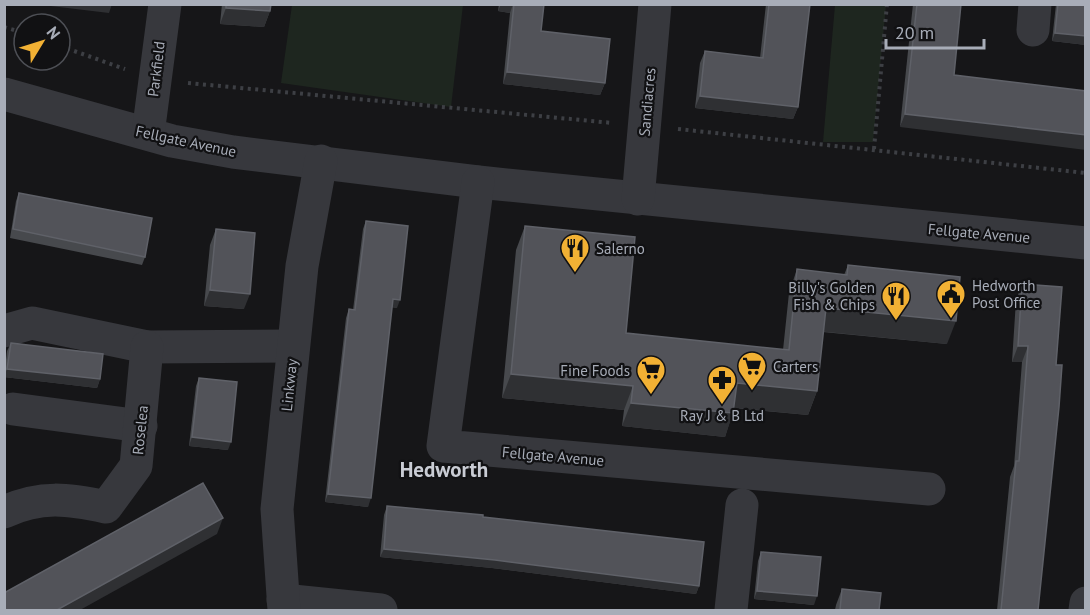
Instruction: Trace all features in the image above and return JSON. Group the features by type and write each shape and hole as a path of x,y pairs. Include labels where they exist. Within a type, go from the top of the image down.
{"street":[{"name":"Parkfield","path":"148,134 165,4"},
{"name":"Sandiacres","path":"638,200 655,4"},
{"name":"Fellgate Avenue","path":"4,94 148,134 233,152 638,200 1086,243"},
{"name":"Linkway","path":"284,605 277,508 302,266 321,161"},
{"name":"Fellgate Avenue","path":"478,182 442,446 929,489"},
{"path":"4,331 32,323 147,347 293,346"},
{"name":"Roselea","path":"4,512 22,504 62,498 106,507 136,466 147,347"},
{"path":"13,409 141,426"},
{"path":"731,610 742,505"},
{"path":"1085,610 1086,603"},
{"path":"284,605 381,610"}],"path":[{"path":"874,149 887,4"},
{"path":"72,50 155,80 645,126 1086,173"}],"shaded area":[{"path":"292,5 463,5 451,107 281,83"},
{"path":"835,5 886,5 873,142 823,142"}],"building":[{"path":"226,4 271,4 270,11 226,8"},
{"path":"514,4 544,4 541,31 610,39 605,83 507,72"},
{"path":"769,4 810,4 798,107 700,96 705,51 763,58"},
{"path":"917,4 961,4 954,75 1086,91 1086,135 905,114"},
{"path":"1058,4 1086,4 1086,36 1055,33"},
{"path":"19,193 152,218 145,257 13,229"},
{"path":"366,221 408,226 400,300 393,299 371,498 328,494 349,309 355,310"},
{"path":"525,226 635,237 626,333 789,350 797,269 847,275 848,265 960,277 956,321 826,308 817,391 737,383 733,413 631,403 633,386 511,374"},
{"path":"216,229 255,233 250,294 210,290"},
{"path":"1022,284 1062,287 1056,365 1062,365 1038,610 1001,610 1016,461 1019,461 1028,346 1018,346"},
{"path":"11,343 103,354 100,379 7,369"},
{"path":"199,378 237,382 231,442 192,437"},
{"path":"203,483 223,518 57,610 4,610 4,593"},
{"path":"387,506 483,515 483,517 704,542 699,586 495,560 384,549"},
{"path":"761,552 821,557 817,596 757,591"},
{"path":"842,589 881,593 879,610 840,610"}],"place":[{"name":"Salerno","path":"575,274"},
{"name":"Hedworth Post Office","path":"951,320"},
{"name":"Billy's Golden Fish & Chips","path":"896,322"},
{"name":"Carters","path":"752,392"},
{"name":"Fine Foods","path":"651,396"},
{"name":"Ray J & B Ltd","path":"722,406"}],"district":[{"name":"Hedworth","path":"444,469"}]}
